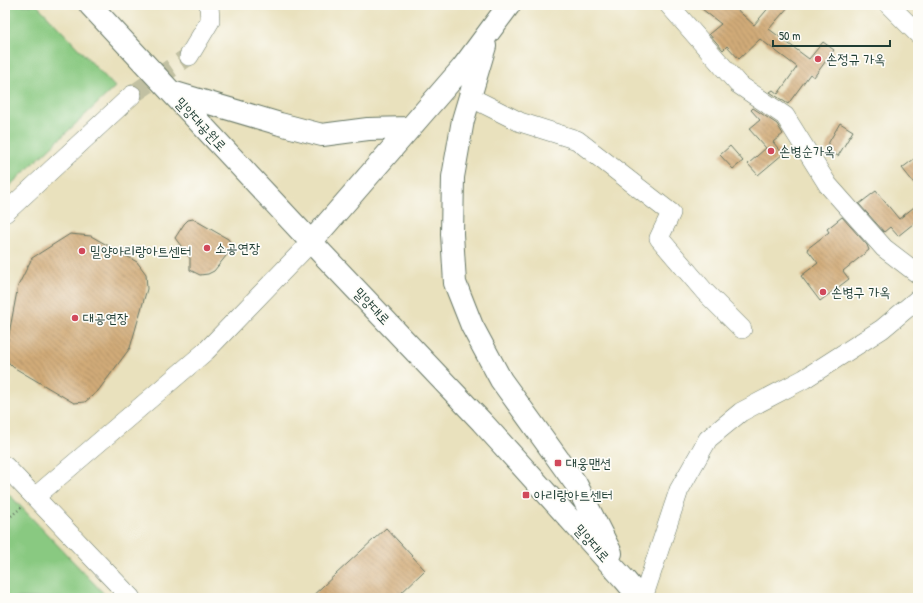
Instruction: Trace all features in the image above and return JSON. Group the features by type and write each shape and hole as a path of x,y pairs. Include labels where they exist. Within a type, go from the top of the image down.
{"main road":[{"name":"밀양대공원로","path":"90,5 311,242"},
{"path":"311,242 463,67 509,5"},
{"path":"488,33 463,120 453,177 452,234 455,283 472,326 501,380 576,484 624,578"},
{"path":"171,92 322,135 368,129 410,128"},
{"name":"밀양대로","path":"311,242 482,422 624,578 640,598"}],"street":[{"path":"189,56 210,21 209,5"},
{"path":"669,5 738,84 785,116 828,185 884,248 918,274"},
{"path":"889,5 918,34"},
{"path":"5,213 132,95"},
{"path":"470,97 520,122 577,140 671,213 659,238 705,292 742,329"},
{"path":"35,497 206,351 311,242"},
{"path":"643,598 680,490 708,439 741,412 804,379 882,328 918,299"},
{"path":"5,466 130,598"}],"path":[{"path":"5,521 35,497"}],"green space":[{"path":"5,5 37,5 115,87 5,190"},
{"path":"5,490 108,598 5,598"}],"building":[{"path":"697,5 732,5 754,25 771,5 790,5 769,29 809,59 823,42 834,50 814,77 810,74 788,104 770,92 773,90 778,94 797,67 760,39 739,59 727,46 723,50 709,34 721,24"},
{"name":"손병순가옥","path":"753,108 777,124 783,134 773,142 783,154 758,175 748,164 766,148 749,129 760,120 751,110"},
{"path":"840,123 853,131 838,156 825,149"},
{"path":"730,146 743,161 733,169 720,155"},
{"path":"918,156 918,188 902,168"},
{"path":"876,191 899,219 918,204 918,220 898,236 890,227 884,232 859,204"},
{"path":"842,217 867,245 869,250 843,271 849,279 820,301 801,276 818,263 807,249 829,232 827,229"},
{"name":"소공연장","path":"193,219 228,239 232,245 230,251 214,271 208,274 200,275 190,270 190,258 175,238 184,224 188,220"},
{"name":"대공연장","path":"70,234 91,236 137,262 146,274 147,289 130,348 98,391 85,402 74,403 13,367 5,355 18,286 32,258"},
{"path":"386,528 425,570 396,598 310,598"}],"tunnel":[{"path":"132,95 189,56"}],"place":[{"name":"손정규 가옥","path":"818,59"},
{"name":"손병순가옥","path":"771,151"},
{"name":"소공연장","path":"207,248"},
{"name":"밀양아리랑아트센터","path":"82,251"},
{"name":"손병구 가옥","path":"823,292"},
{"name":"대공연장","path":"75,318"},
{"name":"대웅맨션","path":"558,463"},
{"name":"아리랑아트센터","path":"526,495"}]}
